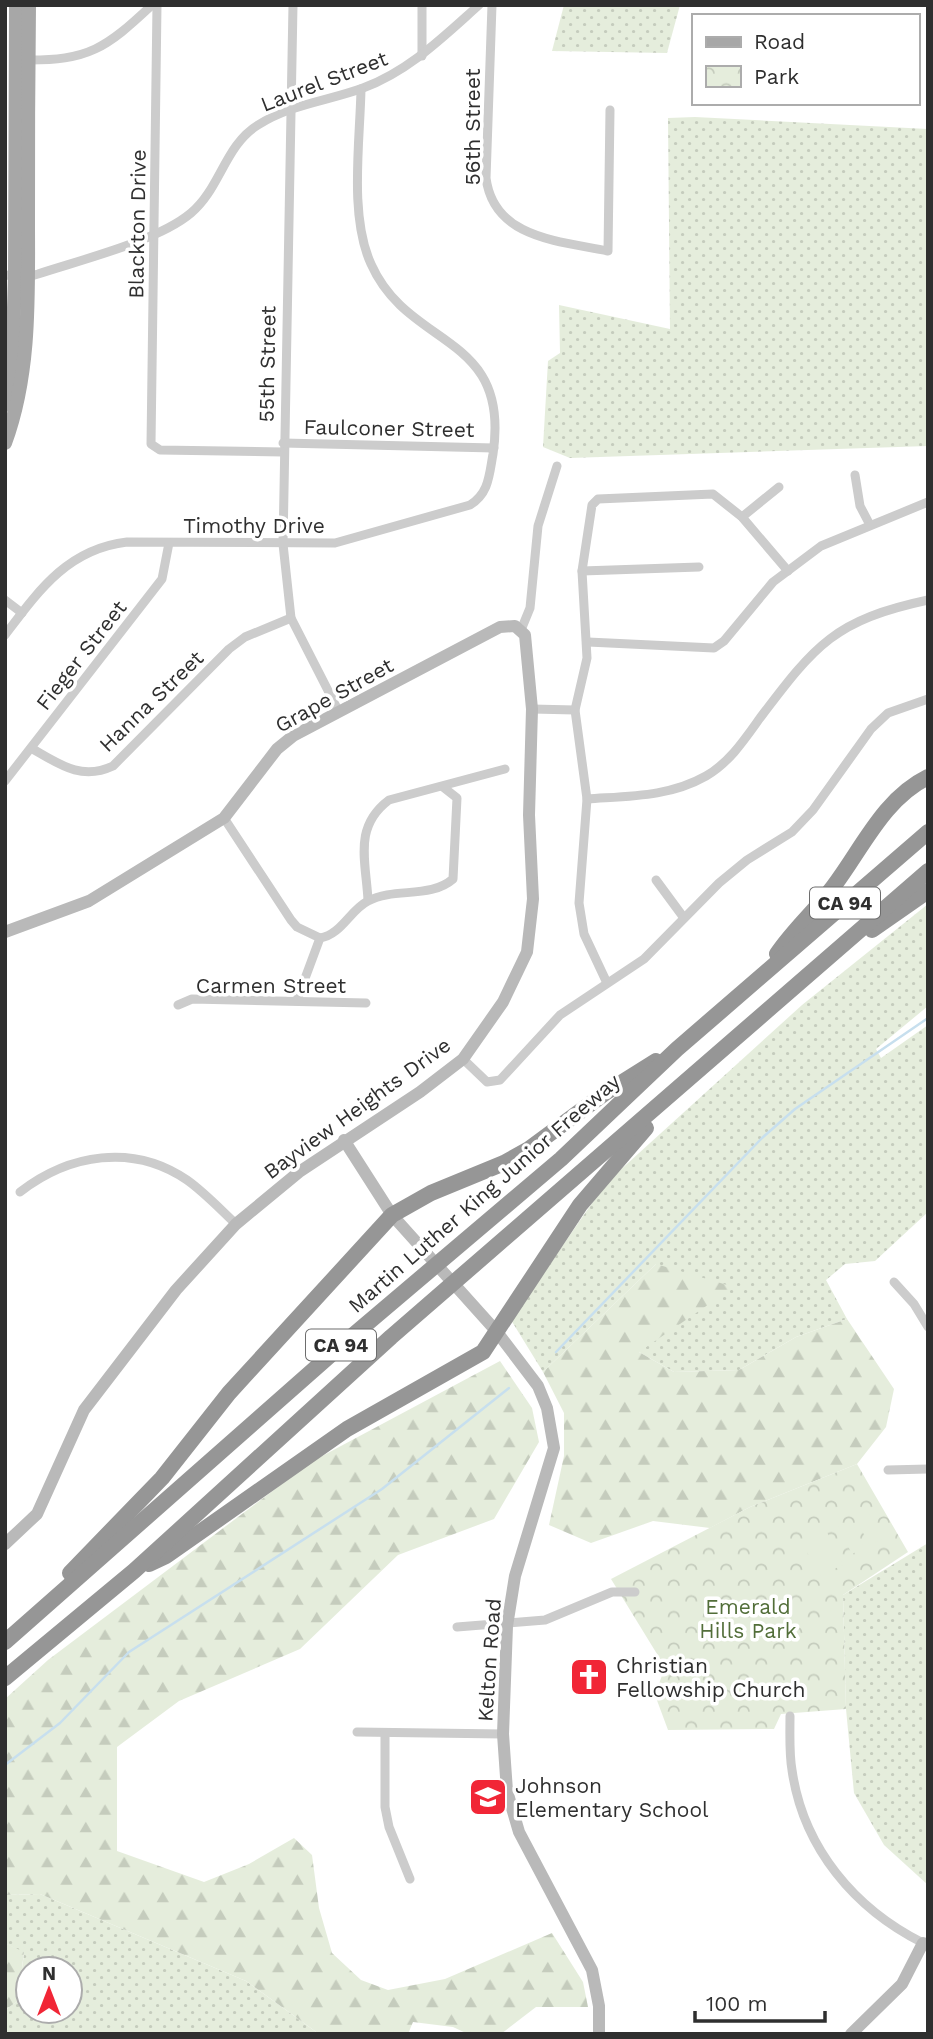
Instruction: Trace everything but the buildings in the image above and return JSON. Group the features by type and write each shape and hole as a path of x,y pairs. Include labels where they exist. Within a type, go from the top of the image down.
{"highway":[{"path":"763,974 787,939 833,888 893,803 907,787 928,776"},
{"name":"Martin Luther King Junior Freeway","path":"5,1642 334,1352 561,1159 677,1049 928,832"},
{"name":"CA 94","path":"5,1678 134,1571 391,1337 928,871"},
{"path":"824,963 928,891"},
{"path":"5,1636 131,1513 229,1392 392,1215 431,1192 505,1163 529,1149 605,1093 677,1049"},
{"path":"134,1571 166,1556 347,1429 483,1352 596,1183 696,1073"}],"main road":[{"path":"16,5 22,60"},
{"path":"5,405 12,371 22,60 29,5"},
{"path":"5,443 13,422 23,373 16,276"}],"street":[{"path":"22,60 57,60 90,53 118,36 154,5"},
{"name":"Blackton Drive","path":"151,444 154,5"},
{"name":"55th Street","path":"293,5 283,544 291,618 338,712"},
{"path":"422,5 422,56"},
{"name":"Laurel Street","path":"16,276 154,234 191,214 205,197 234,148 256,126 291,108 361,89 401,70 422,56 479,5"},
{"name":"56th Street","path":"492,5 486,178 492,201 507,221 521,230 608,251 610,110"},
{"name":"Timothy Drive","path":"5,635 54,573 86,553 124,543 335,543 470,505 480,499 488,487 494,448 494,415 486,380 465,353 417,322 386,290 371,264 359,217 361,89"},
{"name":"Faulconer Street","path":"151,444 160,450 494,448"},
{"path":"521,630 530,608 538,526 556,466"},
{"path":"855,475 860,506 870,526"},
{"path":"742,517 779,487"},
{"path":"607,983 590,952 581,918 587,799 575,710 585,674 588,642 582,571 592,505 598,499 713,494 722,498 742,517 788,571"},
{"path":"588,642 714,648 724,641 759,596 821,546 928,502"},
{"name":"Fieger Street","path":"5,781 162,579 169,543"},
{"path":"582,571 698,567"},
{"path":"5,600 22,613"},
{"path":"587,799 658,794 708,775 737,750 796,670 825,641 880,611 928,600"},
{"name":"Hanna Street","path":"31,748 72,771 89,773 113,766 229,649 245,637 291,618"},
{"name":"Grape Street","path":"5,932 89,901 224,818 277,749 293,736 500,627 511,625 521,630"},
{"name":"Bayview Heights Drive","path":"5,1544 37,1514 84,1410 176,1290 236,1224 344,1140 420,1092 463,1059 503,1002 527,952 533,899 529,815 532,709 528,640 521,630"},
{"path":"463,1059 487,1082 500,1080 545,1028 644,959 747,860 792,832 813,810 871,729 888,713 928,699"},
{"path":"532,709 575,710"},
{"path":"368,900 364,834 377,809 389,800 505,769"},
{"path":"224,818 291,920 297,927 320,938 330,936 368,900 385,895 442,888 453,879 457,798 443,787"},
{"path":"656,880 684,918"},
{"path":"297,1000 320,938"},
{"name":"Carmen Street","path":"178,1005 192,999 366,1003"},
{"name":"Kelton Road","path":"344,1140 392,1215 412,1241 497,1332 538,1386 547,1408 554,1448 515,1576 507,1626 503,1734 508,1791 519,1832 592,1970 599,2034"},
{"path":"20,1192 40,1177 73,1162 113,1156 142,1161 187,1180 236,1224"},
{"path":"894,1282 914,1304 928,1327"},
{"path":"888,1470 928,1469"},
{"path":"457,1628 507,1626 545,1620 612,1592 635,1592"},
{"path":"790,1716 792,1768 798,1801 811,1833 828,1862 874,1913 925,1944 902,1983 851,2034"},
{"path":"357,1732 503,1734"},
{"path":"384,1733 385,1807 389,1828 410,1879"}],"green space":[{"path":"564,5 680,5 667,53 552,51"},
{"path":"695,117 928,129 928,446 570,458 543,447 548,361 560,353 559,305 670,329 668,118"},
{"path":"928,904 928,1006 876,1049 881,1058 928,1025 928,1212 875,1261 845,1264 826,1280 847,1319 796,1337 739,1370 674,1372 639,1352 656,1264 543,1372 511,1320 606,1183 802,1005"},
{"path":"656,1264 734,1287 639,1352 674,1372 739,1370 796,1337 847,1319 894,1389 886,1427 857,1464 750,1507 710,1528 653,1521 591,1543 549,1525 564,1456 564,1413 543,1372"},
{"path":"500,1361 532,1408 539,1442 494,1519 398,1555 300,1649 179,1701 117,1747 117,1851 204,1882 249,1864 294,1838 312,1855 319,1908 332,1953 361,1980 388,1990 445,1979 552,1933 583,1982 588,2007 536,2007 501,2034 468,2034 453,2027 413,2022 408,2034 319,2034 246,1981 40,1894 5,1895 5,1699 48,1660 311,1462"},
{"name":"Emerald Hills Park","path":"857,1464 908,1552 843,1595 846,1709 781,1714 774,1729 668,1730 655,1695 665,1667 611,1579 750,1507"},
{"path":"868,1512 882,1539 869,1545 856,1518"},
{"path":"851,1521 864,1548 852,1554 838,1527"},
{"path":"825,1528 843,1565 819,1576 801,1540"},
{"path":"928,1543 928,1885 884,1845 854,1793 846,1709 843,1595"},
{"path":"40,1894 246,1981 319,2034 5,2034 5,2010 14,2004 14,2025 84,2025 84,1955 24,1955 5,1943 5,1895"},
{"path":"5,1943 24,1952 24,1955 14,1955 14,2004 5,2010"}],"waterway":[{"path":"556,1352 762,1138 795,1109 928,1018"},
{"path":"5,1765 60,1723 129,1652 382,1489 509,1388"}],"place":[{"name":"Christian Fellowship Church","path":"589,1677"},
{"name":"Johnson Elementary School","path":"488,1797"}]}
